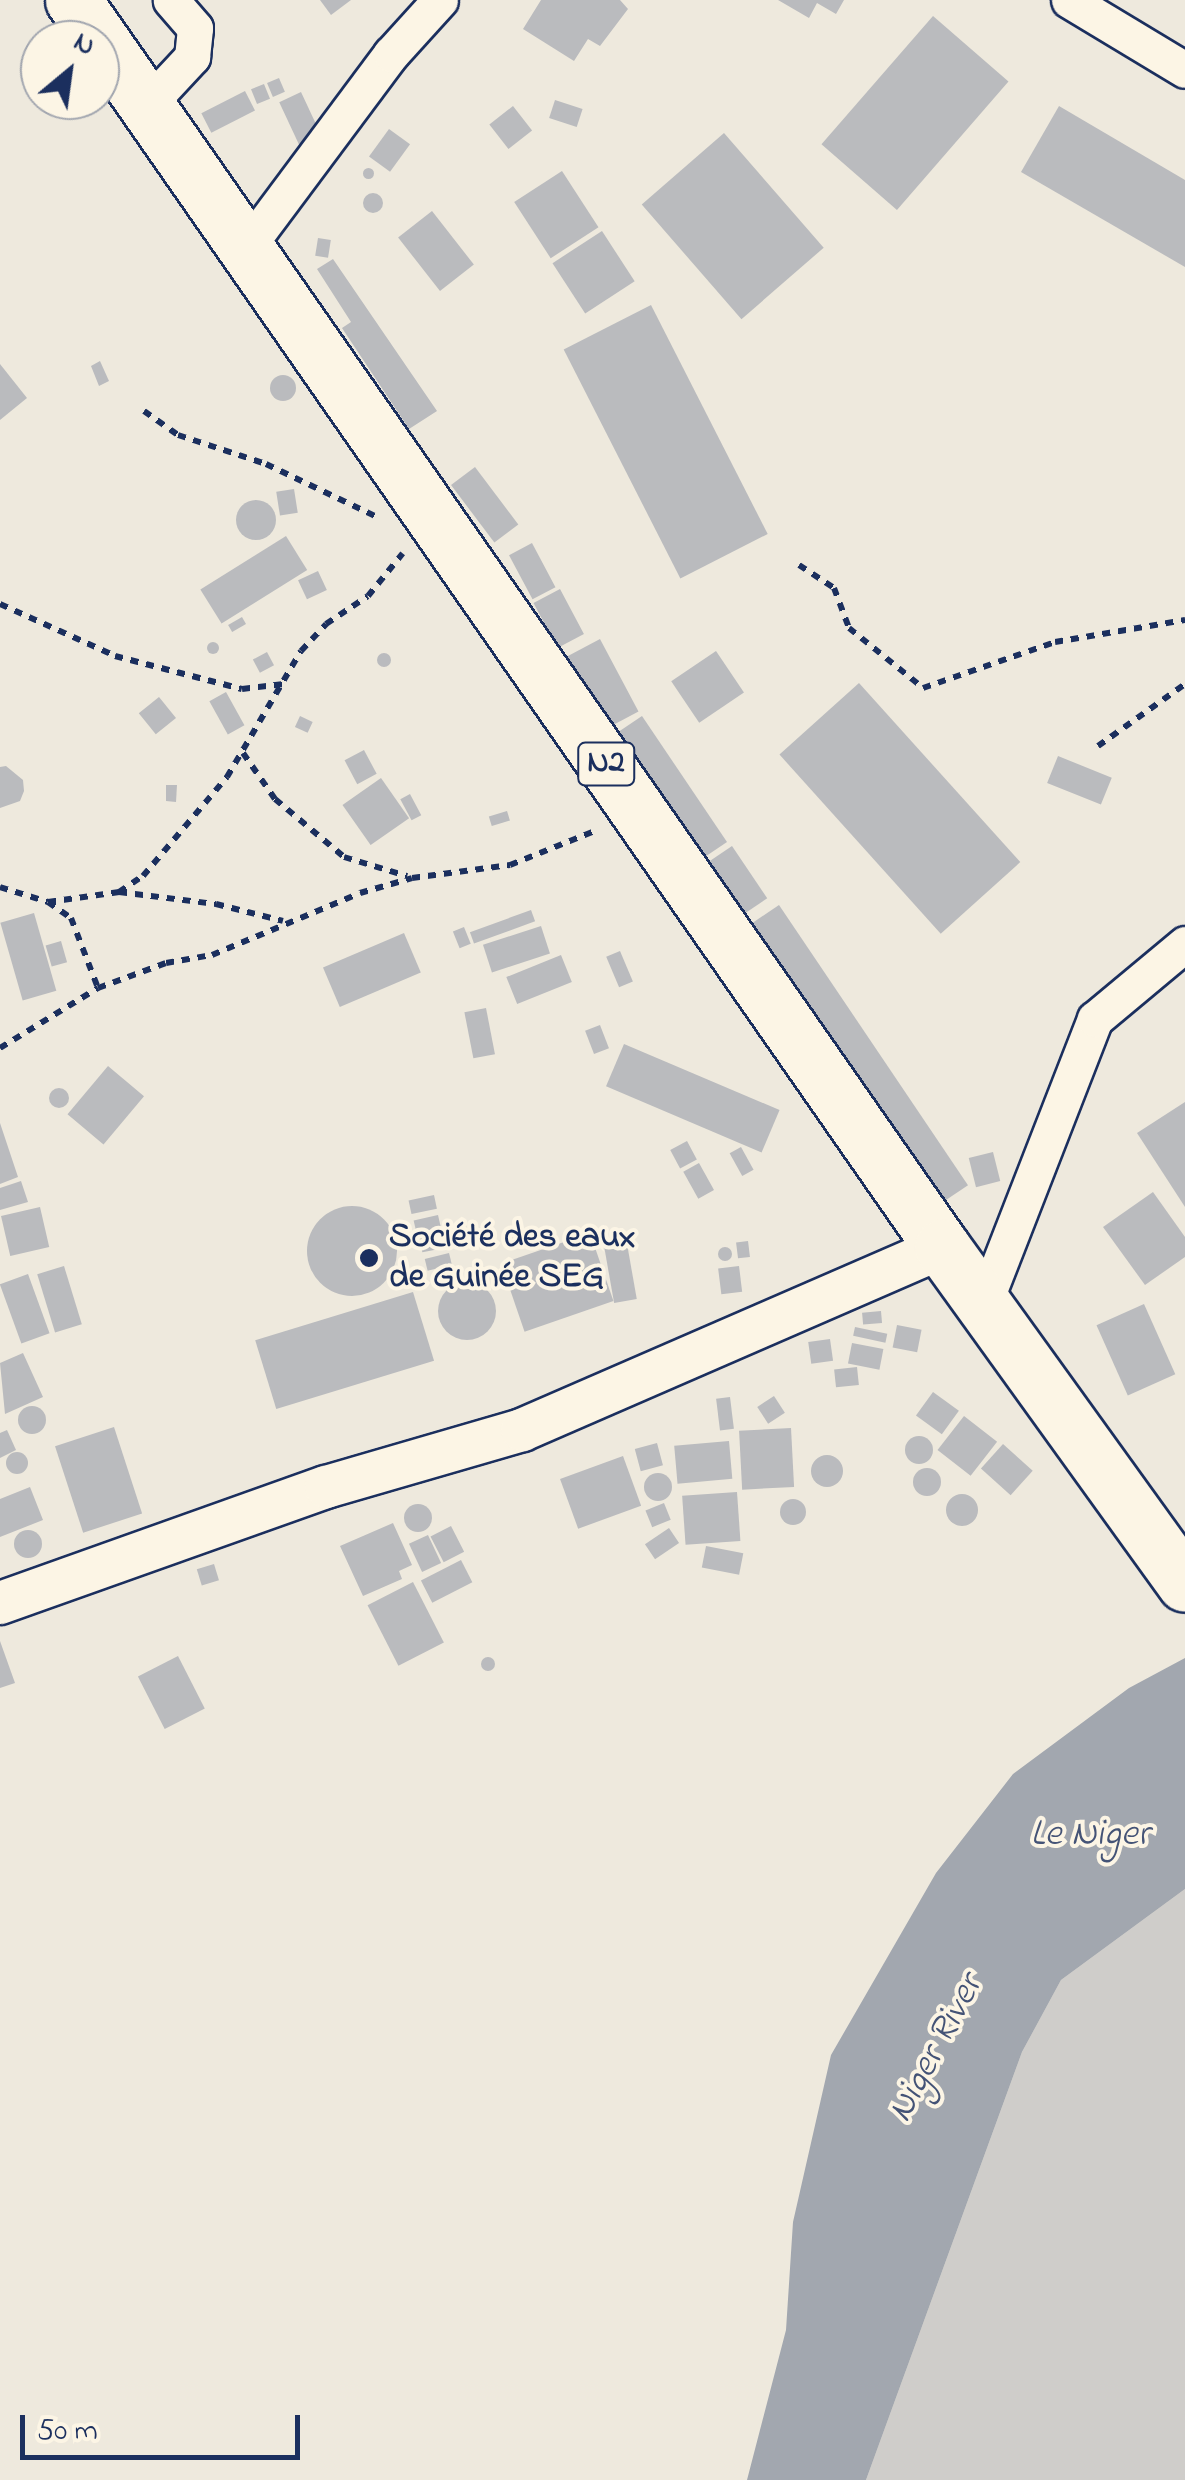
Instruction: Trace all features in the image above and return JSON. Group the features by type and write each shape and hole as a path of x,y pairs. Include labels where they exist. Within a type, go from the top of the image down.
{"highway":[{"name":"N2","path":"73,0 150,102 246,248 942,1248 1185,1584"}],"street":[{"path":"150,102 192,57 194,28 171,0"},
{"path":"391,54 409,0"},
{"path":"246,248 391,54 440,0"},
{"path":"1069,0 1185,70"},
{"path":"983,1306 1095,1018 1185,944"},
{"path":"0,1603 326,1487 522,1430 942,1248"}],"path":[{"path":"144,410 178,435 266,464 387,525"},
{"path":"119,892 143,876 243,753 301,652 326,624 368,596 408,545"},
{"path":"800,565 834,588 849,628 923,688 1055,642 1185,620"},
{"path":"0,604 115,656 242,688 285,684"},
{"path":"1098,746 1185,684"},
{"path":"243,753 276,799 344,858 412,878"},
{"path":"0,1048 98,988 212,954 286,922 412,878 510,865 640,813"},
{"path":"0,887 48,902 119,892 216,904 286,922"},
{"path":"48,902 83,935 98,988"}],"shaded area":[{"path":"1185,1889 1185,2480 866,2480 1022,2052 1061,1980"}],"water":[{"name":"Le Niger","path":"1185,1658 1185,1889 1061,1980 1022,2052 866,2480 747,2480 786,2330 793,2222 831,2055 936,1873 1013,1774 1129,1688"}],"building":[{"path":"320,0 351,0 331,15"},
{"path":"541,0 620,0 628,9 600,46 588,39 574,61 523,29"},
{"path":"778,0 844,0 836,14 817,3 809,18"},
{"path":"933,16 1008,82 897,210 821,144"},
{"path":"279,78 285,92 273,97 267,83"},
{"path":"264,84 270,99 257,104 251,89"},
{"path":"245,91 255,111 211,133 201,113"},
{"path":"301,92 322,137 300,147 279,102"},
{"path":"555,100 583,109 577,127 549,118"},
{"path":"513,106 532,130 508,149 489,124"},
{"path":"1059,106 1185,180 1185,267 1021,172"},
{"path":"389,129 410,144 390,172 369,157"},
{"path":"724,133 824,248 741,319 642,205"},
{"path":"368,167 374,173 368,179 362,173"},
{"path":"562,171 598,227 551,258 514,202"},
{"path":"373,193 383,203 373,213 363,203"},
{"path":"432,211 474,265 440,291 398,237"},
{"path":"602,231 635,281 585,313 553,263"},
{"path":"318,238 331,240 328,258 315,256"},
{"path":"333,259 437,411 409,429 342,328 351,322 317,269"},
{"path":"651,305 768,534 680,578 564,349"},
{"path":"100,361 109,381 99,386 91,366"},
{"path":"0,364 27,398 0,420"},
{"path":"283,375 292,379 296,388 292,397 283,401 274,397 270,388 274,379"},
{"path":"475,467 518,525 494,543 451,485"},
{"path":"294,489 298,513 280,516 276,492"},
{"path":"256,500 270,506 276,520 270,534 256,540 242,534 236,520 242,506"},
{"path":"286,536 307,570 222,623 200,590"},
{"path":"532,543 555,587 533,599 509,555"},
{"path":"318,571 327,590 307,599 298,580"},
{"path":"560,589 584,634 557,648 534,603"},
{"path":"242,617 246,624 232,632 228,625"},
{"path":"600,639 638,711 603,730 565,658"},
{"path":"213,642 219,648 213,654 207,648"},
{"path":"716,651 744,692 699,723 671,681"},
{"path":"267,652 274,665 260,673 253,660"},
{"path":"384,653 391,660 384,667 377,660"},
{"path":"859,683 1020,862 941,934 779,755"},
{"path":"226,692 244,725 228,734 209,701"},
{"path":"159,697 176,718 156,734 139,713"},
{"path":"300,716 313,722 308,733 295,727"},
{"path":"642,716 727,842 702,859 617,733"},
{"path":"364,750 377,774 357,784 345,760"},
{"path":"1058,756 1112,778 1101,805 1047,783"},
{"path":"6,766 23,780 24,791 20,801 0,808 0,767"},
{"path":"381,778 409,818 371,845 342,805"},
{"path":"166,785 177,785 176,802 166,801"},
{"path":"410,794 421,815 412,820 400,799"},
{"path":"507,811 510,821 492,826 489,817"},
{"path":"732,846 767,898 743,914 708,862"},
{"path":"779,905 968,1185 938,1205 749,925"},
{"path":"531,910 535,921 474,944 470,932"},
{"path":"34,913 56,991 23,1001 0,923"},
{"path":"541,926 550,954 492,972 483,945"},
{"path":"464,927 471,944 460,948 453,931"},
{"path":"404,933 421,973 340,1007 323,967"},
{"path":"61,941 67,962 52,967 46,945"},
{"path":"620,951 633,981 619,987 606,957"},
{"path":"561,955 572,982 517,1004 506,977"},
{"path":"486,1008 495,1054 473,1058 464,1012"},
{"path":"600,1025 609,1048 594,1054 585,1031"},
{"path":"624,1044 780,1110 762,1152 606,1086"},
{"path":"108,1066 144,1096 104,1144 68,1114"},
{"path":"59,1088 69,1098 59,1108 49,1098"},
{"path":"1185,1102 1185,1207 1137,1133"},
{"path":"0,1123 18,1177 0,1184"},
{"path":"687,1141 697,1160 680,1168 670,1150"},
{"path":"741,1147 754,1170 742,1176 730,1153"},
{"path":"993,1152 1000,1181 976,1187 969,1158"},
{"path":"699,1163 714,1190 698,1199 683,1172"},
{"path":"21,1181 28,1202 0,1210 0,1188"},
{"path":"1153,1192 1185,1237 1185,1257 1145,1285 1103,1227"},
{"path":"434,1195 437,1209 411,1214 409,1200"},
{"path":"352,1206 369,1209 384,1219 394,1234 394,1268 384,1283 369,1293 352,1296 335,1293 320,1283 310,1268 307,1251 310,1234 320,1219 335,1209"},
{"path":"40,1207 49,1247 10,1256 1,1216"},
{"path":"438,1215 441,1228 417,1233 414,1221"},
{"path":"443,1233 446,1248 422,1252 419,1238"},
{"path":"590,1233 613,1301 525,1332 501,1264"},
{"path":"626,1238 637,1299 614,1303 603,1242"},
{"path":"748,1241 750,1257 738,1258 736,1242"},
{"path":"725,1247 732,1254 725,1261 718,1254"},
{"path":"449,1253 452,1265 428,1271 425,1259"},
{"path":"64,1266 82,1324 55,1333 37,1274"},
{"path":"739,1266 742,1292 721,1294 718,1269"},
{"path":"28,1274 50,1333 21,1343 0,1284"},
{"path":"467,1282 487,1291 496,1311 487,1331 467,1340 447,1331 438,1311 447,1291"},
{"path":"413,1292 434,1361 276,1409 255,1340"},
{"path":"1144,1304 1175,1374 1128,1395 1096,1325"},
{"path":"881,1311 882,1323 863,1325 862,1313"},
{"path":"897,1325 922,1330 917,1352 893,1348"},
{"path":"855,1327 887,1334 885,1343 853,1336"},
{"path":"830,1339 833,1361 811,1364 808,1342"},
{"path":"852,1343 883,1349 879,1370 848,1364"},
{"path":"23,1353 43,1397 5,1414 0,1363"},
{"path":"857,1367 859,1385 836,1387 834,1369"},
{"path":"933,1392 959,1411 942,1434 916,1415"},
{"path":"774,1396 785,1413 768,1424 757,1407"},
{"path":"730,1397 734,1429 720,1430 716,1399"},
{"path":"32,1406 42,1410 46,1420 42,1430 32,1434 22,1430 18,1420 22,1410"},
{"path":"964,1416 997,1442 971,1476 938,1450"},
{"path":"114,1427 142,1514 83,1533 55,1446"},
{"path":"791,1428 794,1487 742,1490 739,1431"},
{"path":"7,1430 16,1450 0,1458 0,1433"},
{"path":"919,1436 929,1440 933,1450 929,1460 919,1464 909,1460 905,1450 909,1440"},
{"path":"729,1441 732,1479 678,1484 674,1446"},
{"path":"657,1443 663,1465 641,1471 635,1449"},
{"path":"1003,1444 1033,1471 1011,1495 981,1469"},
{"path":"17,1452 25,1455 25,1471 17,1474 9,1471 6,1463 9,1455"},
{"path":"827,1455 839,1459 843,1471 839,1483 827,1487 815,1483 811,1471 815,1459"},
{"path":"623,1456 641,1506 578,1529 560,1479"},
{"path":"927,1468 937,1472 941,1482 937,1492 927,1496 917,1492 913,1482 917,1472"},
{"path":"658,1473 668,1477 672,1487 668,1497 658,1501 648,1497 644,1487 648,1477"},
{"path":"30,1487 43,1520 0,1537 0,1499"},
{"path":"737,1492 740,1541 686,1545 682,1496"},
{"path":"962,1494 973,1499 978,1510 973,1521 962,1526 951,1521 946,1510 951,1499"},
{"path":"793,1499 802,1503 806,1512 802,1521 793,1525 784,1521 780,1512 784,1503"},
{"path":"664,1503 671,1520 652,1527 645,1510"},
{"path":"418,1504 428,1508 432,1518 428,1528 418,1532 408,1528 404,1518 408,1508"},
{"path":"393,1523 412,1565 399,1571 402,1579 363,1596 340,1546"},
{"path":"451,1526 464,1552 444,1562 431,1536"},
{"path":"669,1528 679,1543 655,1559 645,1544"},
{"path":"28,1530 38,1534 42,1544 38,1554 28,1558 18,1554 14,1544 18,1534"},
{"path":"428,1535 441,1563 422,1572 409,1544"},
{"path":"706,1546 743,1553 739,1575 702,1568"},
{"path":"461,1560 472,1582 432,1603 421,1580"},
{"path":"214,1564 219,1580 202,1586 197,1569"},
{"path":"413,1582 444,1643 398,1666 368,1605"},
{"path":"0,1641 15,1683 0,1688"},
{"path":"178,1656 205,1709 165,1729 138,1676"},
{"path":"488,1657 495,1664 488,1671 481,1664"}],"place":[{"name":"Société des eaux de Guinée SEG","path":"369,1258"}],"water label":[{"name":"Niger River","path":"937,2049"}]}
